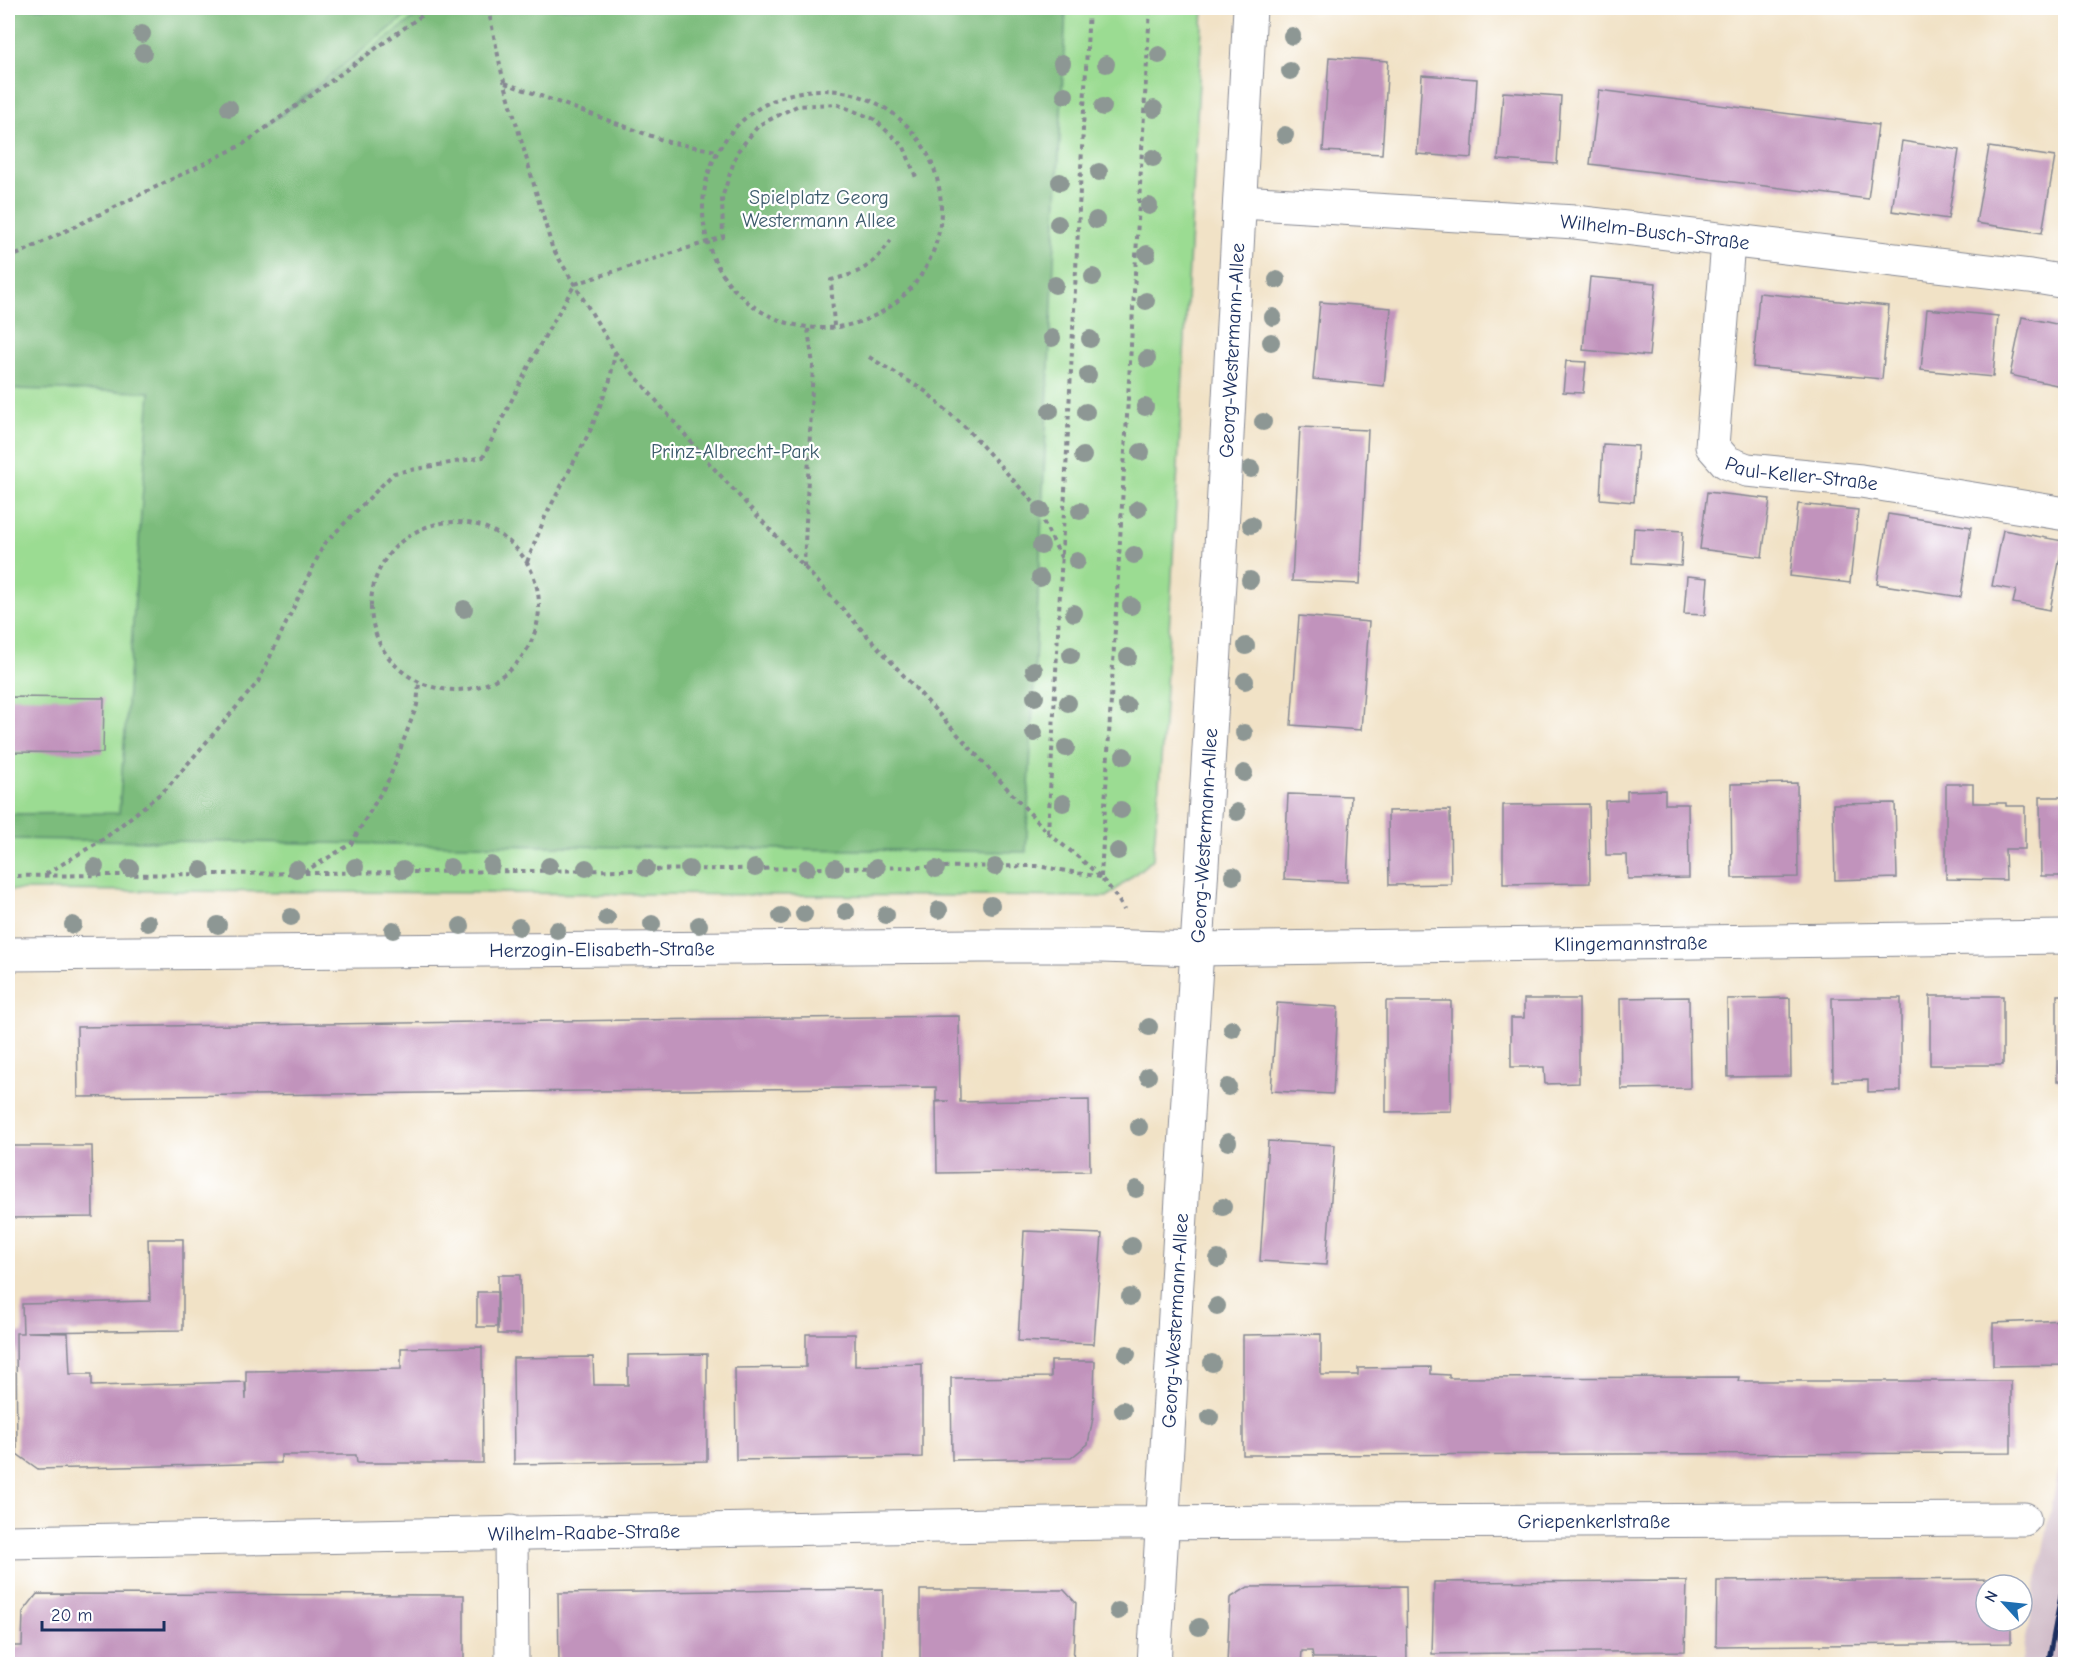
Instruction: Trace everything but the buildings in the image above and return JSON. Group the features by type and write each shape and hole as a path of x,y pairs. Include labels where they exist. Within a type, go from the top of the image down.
{"street":[{"name":"Georg-Westermann-Allee","path":"1154,1665 1220,566 1250,8"},
{"name":"Wilhelm-Busch-Straße","path":"1240,202 1575,222 2066,282"},
{"name":"Paul-Keller-Straße","path":"1728,242 1712,446 1726,462 1747,470 1861,481 2066,514"},
{"name":"Klingemannstraße","path":"1197,949 2066,937"},
{"name":"Herzogin-Elisabeth-Straße","path":"8,954 969,946 1197,949"},
{"name":"Griepenkerlstraße","path":"1161,1524 2024,1519"},
{"name":"Wilhelm-Raabe-Straße","path":"8,1542 511,1532 1161,1524"},
{"path":"511,1532 512,1665"}],"path":[{"path":"8,260 242,145 432,8"},
{"path":"488,8 505,83 552,247 615,352 709,463 1048,833 1101,877"},
{"path":"1048,833 1089,8"},
{"path":"1101,877 1150,8"},
{"path":"505,83 668,142 717,151"},
{"path":"836,90 880,104 916,134 937,176 941,223 927,267 896,303 855,325 808,329 763,314 728,284 706,242 702,195 717,151 747,115 789,93 836,90"},
{"path":"46,874 105,838 166,789 258,682 324,544 394,473 483,457 537,350 575,284 723,237 722,198 736,152 759,125 797,106 836,104 874,119 904,147 917,180"},
{"path":"834,326 831,280 857,274 879,257 891,240"},
{"path":"804,567 813,365 808,329"},
{"path":"527,562 545,517 591,429 610,380 615,352"},
{"path":"868,357 925,392 974,437 1034,502 1063,561"},
{"path":"447,521 478,524 506,539 527,562 538,591 538,622 527,650 506,673 479,687 449,691 419,683 394,665 376,638 370,607 375,576 392,550 417,530 447,521"},
{"path":"304,873 351,844 389,779 417,705 419,683"},
{"path":"8,876 1037,866 1101,877"}],"shaded area":[{"path":"2065,1438 2065,1664 2021,1664 2027,1633 2034,1633 2034,1597"}],"green space":[{"name":"Prinz-Albrecht-Park","path":"8,8 1203,8 1164,723 1153,859 1107,897 8,890"},
{"name":"Prinz-Albrecht-Park","path":"8,8 416,8 265,127 428,8 1066,8 1026,852 8,839 8,814 119,813 150,392 8,389"}],"railway":[{"path":"2048,1664 2066,1568"}],"park label":[{"name":"Spielplatz Georg Westermann Allee","path":"819,208"}]}
